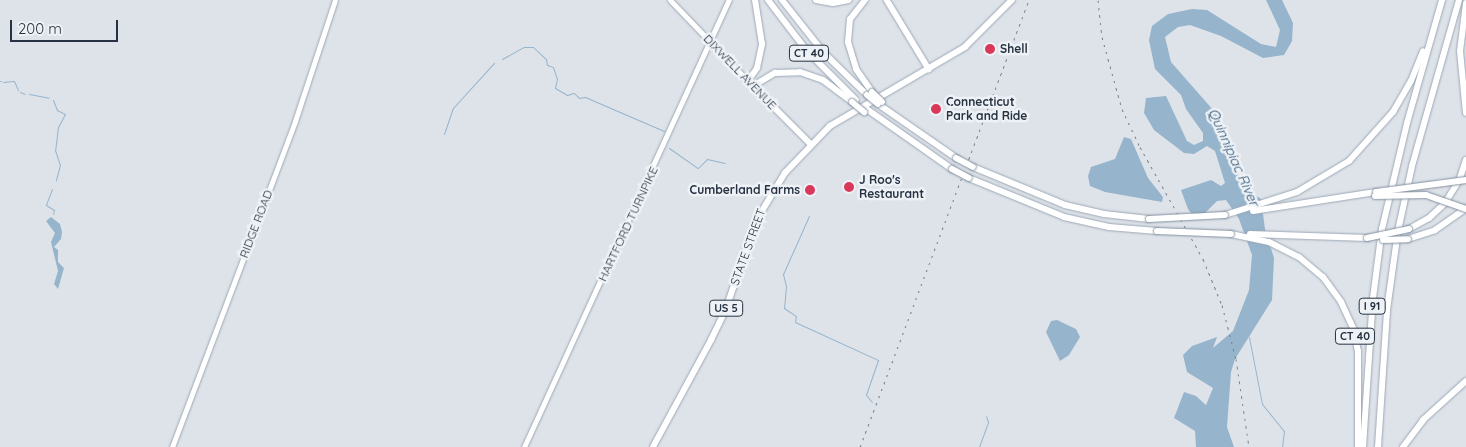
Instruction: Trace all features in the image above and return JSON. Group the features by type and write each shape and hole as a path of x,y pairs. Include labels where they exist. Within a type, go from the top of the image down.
{"highway":[{"path":"751,84 758,65 762,44 755,0"},
{"name":"CT 40","path":"768,0 807,51 854,101 888,127 969,178 1010,197 1069,218 1115,228 1231,234 1264,241 1288,251 1308,264 1327,282 1352,324 1358,361 1358,447"},
{"name":"CT 40","path":"782,0 828,57 869,93"},
{"path":"816,0 833,3 849,0"},
{"path":"864,0 850,19 848,42 856,69 869,93 895,118 956,158 973,167 1065,205 1111,216 1149,219 1225,215 1466,180"},
{"name":"I 91","path":"1363,447 1372,303 1380,246 1400,150 1442,0"},
{"name":"I 91","path":"1378,447 1387,310 1398,231 1412,166 1460,0"},
{"path":"1466,3 1460,51 1466,113"},
{"path":"1225,215 1276,200 1332,173 1375,135 1404,95 1434,27"},
{"path":"751,84 774,73 800,72 823,80 854,101"},
{"path":"1366,238 1389,236 1409,229 1429,218 1445,203 1459,181 1466,160"},
{"path":"1375,194 1426,195 1466,208"},
{"path":"1231,234 1408,239 1435,230 1466,208"},
{"path":"1403,447 1419,424 1466,381"}],"main road":[{"name":"RIDGE ROAD","path":"172,447 294,121 335,0"},
{"name":"DIXWELL AVENUE","path":"670,0 810,143"},
{"name":"HARTFORD TURNPIKE","path":"524,447 729,0"},
{"path":"887,0 929,68"},
{"name":"STATE STREET","path":"653,447 726,309 760,211 776,185 810,143 846,115 972,42 1012,0"}],"water":[{"path":"1266,0 1282,0 1293,23 1292,41 1284,55 1263,58 1221,36 1190,25 1178,27 1165,37 1171,62 1221,119 1225,150 1248,190 1261,199 1265,229 1274,258 1272,300 1235,359 1231,372 1227,427 1234,447 1196,447 1195,431 1174,418 1184,392 1196,396 1206,405 1213,388 1187,372 1183,355 1192,346 1217,337 1213,348 1233,331 1249,290 1252,255 1239,219 1226,200 1217,201 1203,215 1191,213 1188,209 1181,190 1211,180 1221,186 1225,183 1215,151 1207,146 1194,154 1184,153 1154,130 1144,113 1146,98 1166,96 1187,141 1194,145 1203,141 1203,133 1186,109 1181,95 1155,69 1149,40 1152,26 1168,14 1192,9 1207,10 1261,44 1276,47 1280,30"},
{"path":"1124,137 1131,139 1148,178 1163,197 1162,202 1105,192 1090,186 1088,176 1091,167 1115,159"},
{"path":"51,217 60,224 62,232 61,239 54,247 58,250 58,262 64,268 58,289 54,284 58,271 51,242 55,233 46,221"},
{"path":"1057,320 1076,329 1080,337 1069,355 1060,361 1046,332 1051,321"}],"waterway":[{"path":"502,59 524,47 533,47 546,59 547,65 553,67 557,79 555,88 567,95 574,93 579,98 585,97 664,131"},
{"path":"444,134 453,108 494,63"},
{"path":"3,82 14,81 18,90"},
{"path":"20,92 25,94"},
{"path":"29,94 49,98"},
{"path":"53,100 57,110 65,114 58,127 55,150 60,165 56,180"},
{"path":"669,148 698,168 707,159 725,163"},
{"path":"52,189 46,205 54,210 53,214"},
{"path":"809,216 783,274 786,286 784,308 796,316 795,322 878,360 866,395 872,402"},
{"path":"1249,337 1262,404 1284,431 1282,447"},
{"path":"979,447 988,422 986,416"}],"railway":[{"path":"860,447 1029,0"},
{"path":"1098,0 1102,37 1122,109 1140,147 1203,259 1222,305 1236,359 1249,447"}],"place":[{"name":"Shell","path":"990,49"},
{"name":"Connecticut Park and Ride","path":"936,109"},
{"name":"J Roo's Restaurant","path":"849,187"},
{"name":"Cumberland Farms","path":"810,190"}],"water label":[{"name":"Quinnipiac River","path":"1234,157"}]}
